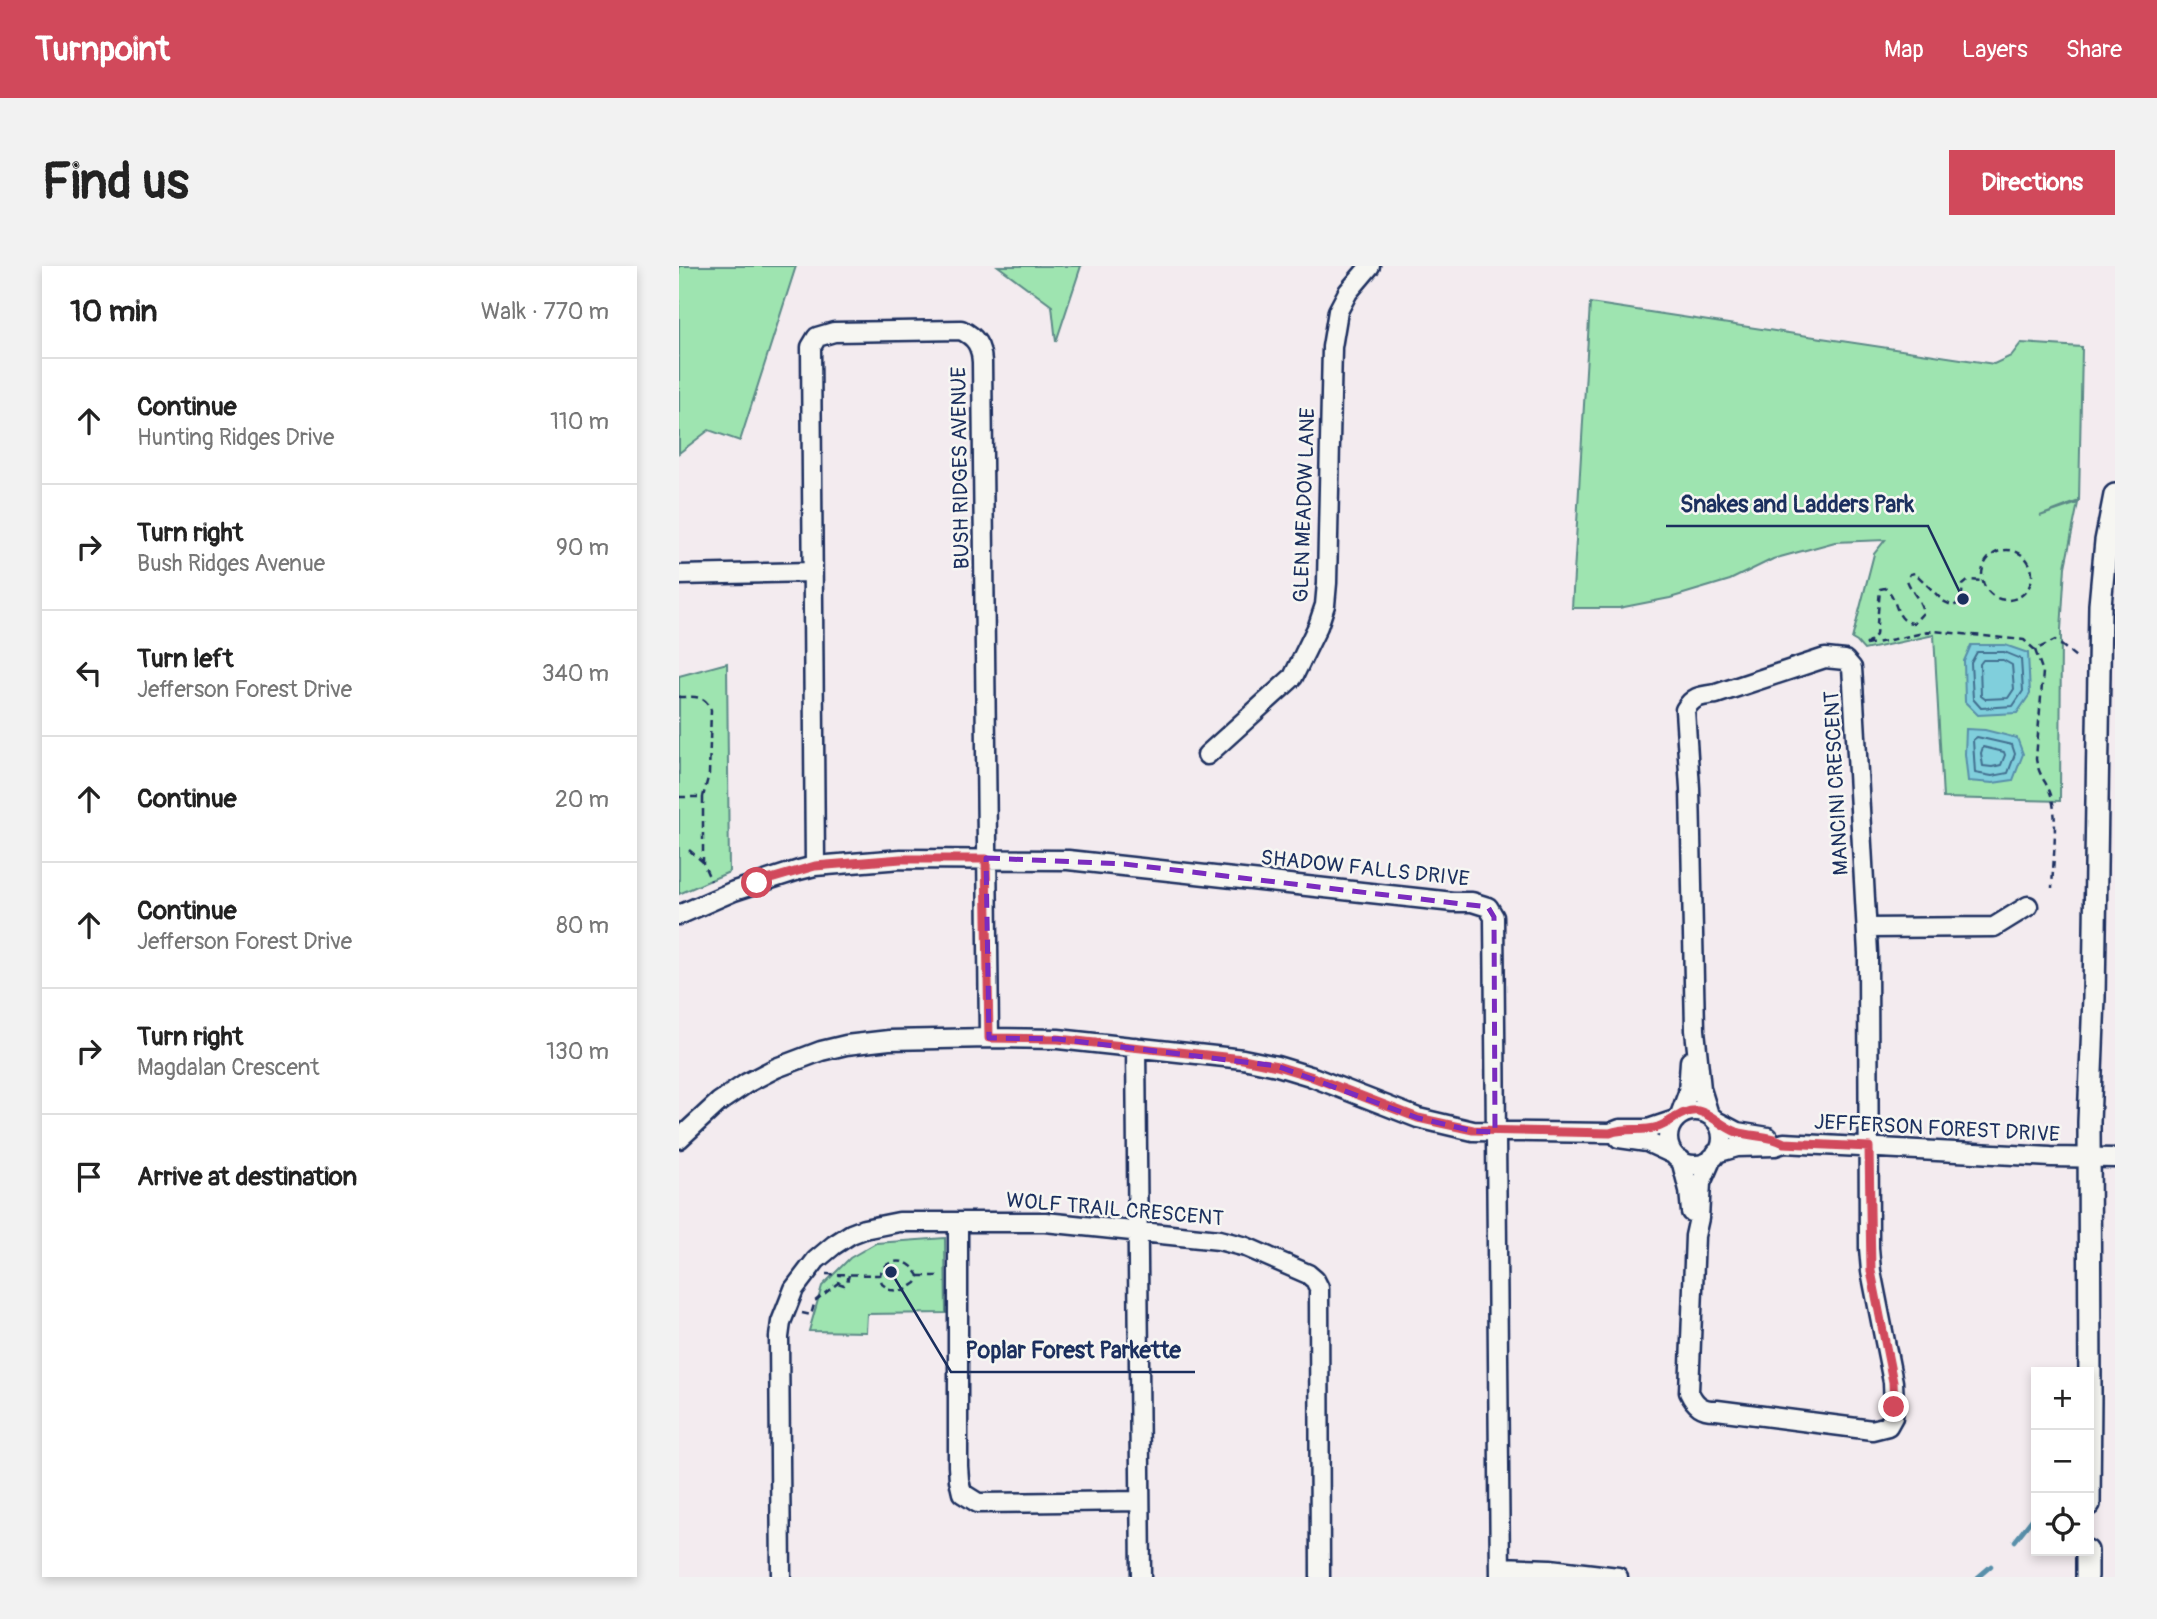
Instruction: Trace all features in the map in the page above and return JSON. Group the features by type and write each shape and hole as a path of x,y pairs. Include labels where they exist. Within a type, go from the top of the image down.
{"main road":[{"path":"2089,1493 2088,1157 2094,985 2100,606 2106,541 2115,495"},
{"path":"2087,1556 2087,1577"}],"street":[{"name":"GLEN MEADOW LANE","path":"1207,755 1293,677 1318,626 1325,605 1327,583 1332,347 1338,311 1370,266"},
{"name":"BUSH RIDGES AVENUE","path":"815,866 811,347 817,337 834,332 961,330 977,341 982,362 989,1038"},
{"path":"679,575 812,572"},
{"name":"MANCINI CRESCENT","path":"1695,1236 1689,1392 1694,1403 1706,1410 1872,1430 1888,1426 1893,1417 1893,1382 1871,1271 1867,928 1852,675 1846,660 1825,659 1691,700 1685,710 1695,1030 1701,1089 1712,1118"},
{"name":"SHADOW FALLS DRIVE","path":"679,915 745,887 815,866 901,859 1044,858 1124,864 1472,902 1487,907 1494,917 1500,1572"},
{"path":"1867,928 1994,927 2028,906"},
{"name":"MANCINI CRESCENT","path":"1677,1117 1688,1093 1695,1030"},
{"path":"679,1139 706,1112 762,1075 812,1054 846,1045 989,1038 1058,1039 1243,1059 1277,1066 1418,1118 1473,1130 1610,1133 1620,1129 1648,1129 1697,1111 1712,1118 1721,1135 1721,1143 1701,1183 1695,1236"},
{"path":"1136,1047 1141,1577"},
{"path":"1677,1117 1669,1130 1668,1139 1689,1190 1695,1236"},
{"name":"JEFFERSON FOREST DRIVE","path":"1712,1118 1737,1132 1776,1138 1784,1143"},
{"path":"1610,1133 1619,1138 1647,1142 1687,1164 1698,1164 1714,1156"},
{"name":"JEFFERSON FOREST DRIVE","path":"1714,1156 1737,1147 1775,1146 1784,1143 2115,1158"},
{"name":"WOLF TRAIL CRESCENT","path":"781,1577 779,1337 781,1322 794,1289 817,1259 834,1245 864,1229 899,1222 1045,1222 1219,1240 1246,1247 1315,1279 1319,1288 1320,1577"},
{"path":"958,1222 959,1480 962,1493 978,1503 1140,1501"},
{"path":"1500,1572 1550,1569 1618,1577"}],"path":[{"path":"1999,551 2017,552 2031,565 2031,583 2027,592 2020,597 2011,600 1993,597 1983,582 1985,563 1999,551"},
{"path":"1983,582 1969,580 1963,585 1961,602 1953,606 1943,601 1915,573 1910,574 1907,580 1909,587 1923,607 1923,613 1914,623 1907,622 1900,616 1890,591 1881,589 1876,635 1866,645 1933,631 2024,640 2035,650 2043,672 2036,759 2038,772 2052,796 2054,810 2052,888"},
{"path":"2035,650 2055,640 2076,657"},
{"path":"679,696 700,697 708,702 711,710 709,775 703,797 703,863"},
{"path":"679,797 703,797"},
{"path":"689,850 703,863 711,881"},
{"path":"901,1261 912,1266 919,1276 916,1283 904,1291 890,1290 881,1284 880,1275 889,1263 901,1261"},
{"path":"827,1274 880,1275"},
{"path":"802,1313 811,1315 815,1301 838,1283 840,1274"},
{"path":"838,1283 844,1285 848,1282 849,1275"},
{"path":"919,1276 941,1276"}],"highlighted area":[{"path":"986,858 1124,864 1488,907 1494,917 1495,1132 1473,1131 1418,1118 1277,1066 1058,1039 989,1038"}],"green space":[{"path":"679,266 796,266 740,441 709,430 679,453"},
{"path":"998,266 1081,266 1056,342 1052,306"},
{"path":"1590,303 1994,364 2011,356 2021,343 2082,347 2079,501 2040,516 2078,503 2065,567 2061,630 2060,801 1943,798 1934,635 1864,650 1852,639 1874,554 1885,540 1835,542 1773,559 1730,580 1670,598 1619,608 1572,608"},
{"path":"727,663 729,872 679,894 679,676"},
{"path":"945,1238 946,1313 867,1314 866,1332 809,1331 822,1286 850,1258 876,1243"}],"water":[{"path":"1971,645 2005,645 2028,653 2030,694 2017,713 1978,715 1965,702 1964,661"},
{"path":"1966,729 1985,730 2017,738 2023,754 2013,780 1993,783 1968,781"}],"waterway":[{"path":"2015,1541 2031,1520"},
{"path":"1978,1577 1991,1566"}],"place":[{"name":"Snakes and Ladders Park","path":"1963,599"},
{"name":"Poplar Forest Parkette","path":"891,1272"}],"route":[{"path":"757,883 815,866 901,859 986,859 989,1038 1058,1039 1243,1059 1310,1076 1418,1118 1473,1130 1610,1133 1620,1129 1660,1126 1680,1115 1697,1111 1737,1132 1776,1138 1784,1143 1869,1147 1871,1271 1893,1382 1894,1407"}]}
